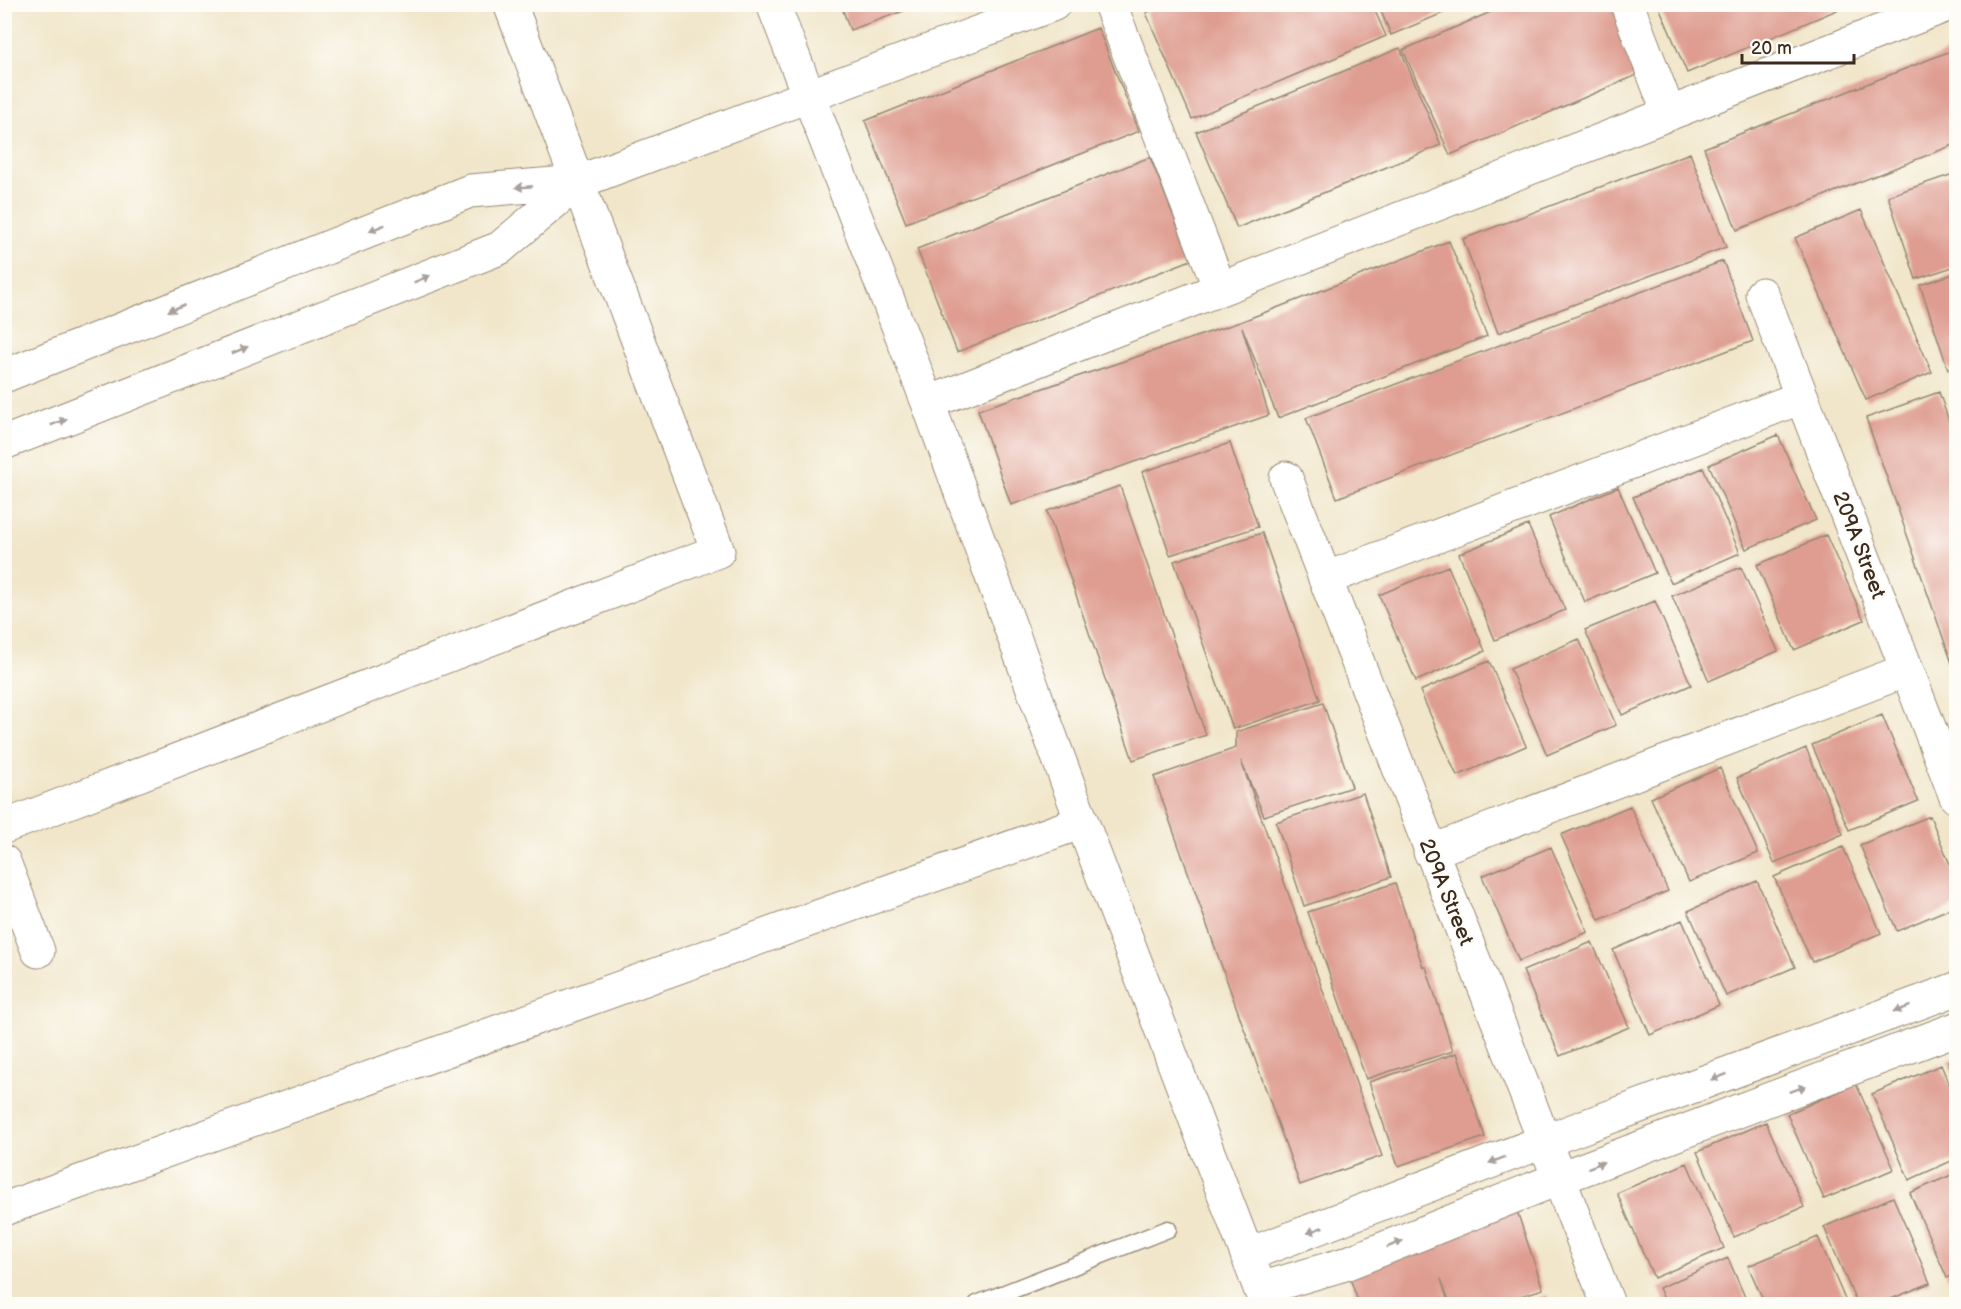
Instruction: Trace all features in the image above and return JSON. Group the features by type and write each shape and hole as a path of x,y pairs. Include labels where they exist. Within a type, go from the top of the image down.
{"street":[{"path":"4,827 718,551 510,4"},
{"path":"773,4 928,403 1082,822 1263,1297 1560,1178 1956,1029"},
{"path":"4,376 470,191 578,182 1054,4"},
{"path":"1110,4 1220,289"},
{"path":"1627,4 1669,114"},
{"path":"928,403 1950,4"},
{"path":"4,443 500,248 578,182"},
{"name":"209A Street","path":"1762,294 1956,797"},
{"path":"1325,579 1802,397"},
{"name":"209A Street","path":"1286,478 1608,1305"},
{"path":"1430,852 1907,670"},
{"path":"4,1209 1082,822"},
{"path":"4,862 38,951"},
{"path":"1247,1256 1545,1141 1956,989"}],"lane":[{"path":"977,1305 1168,1229"}],"building":[{"path":"1165,4 1372,4 1386,36 1192,119 1146,13"},
{"path":"1378,4 1462,4 1462,5 1391,35"},
{"path":"1509,4 1615,4 1644,72 1450,155 1403,50"},
{"path":"1658,4 1849,4 1849,5 1687,73"},
{"path":"841,5 920,5 850,30"},
{"path":"1098,28 1139,131 906,223 865,121"},
{"path":"1400,48 1441,145 1237,228 1196,132"},
{"path":"1953,50 1956,59 1956,144 1737,230 1704,148"},
{"path":"1690,153 1726,247 1498,333 1463,239"},
{"path":"1150,157 1191,260 957,352 917,249"},
{"path":"1956,173 1956,266 1916,279 1888,196"},
{"path":"1861,210 1932,372 1866,400 1795,238"},
{"path":"1449,241 1487,336 1278,418 1242,327 1269,415 1011,505 978,410 1240,322"},
{"path":"1723,261 1753,341 1337,498 1306,418"},
{"path":"1956,273 1956,386 1950,368 1948,369 1920,285"},
{"path":"1939,392 1956,442 1956,665 1953,666 1866,418"},
{"path":"1778,435 1816,520 1746,549 1709,465"},
{"path":"1230,443 1258,527 1170,555 1142,472"},
{"path":"1703,468 1740,553 1671,583 1633,497"},
{"path":"1120,486 1206,735 1133,760 1047,511"},
{"path":"1618,487 1655,573 1585,602 1549,517"},
{"path":"1528,525 1565,610 1495,640 1459,554"},
{"path":"1262,533 1320,700 1233,729 1174,561"},
{"path":"1826,535 1864,620 1794,650 1757,565"},
{"path":"1448,566 1485,651 1416,681 1379,595"},
{"path":"1741,567 1778,651 1709,681 1672,596"},
{"path":"1655,601 1691,685 1622,715 1585,630"},
{"path":"1579,639 1616,725 1547,755 1510,669"},
{"path":"1489,661 1526,746 1457,776 1420,691"},
{"path":"1323,703 1352,787 1264,816 1241,761 1382,1156 1300,1185 1154,777 1236,748 1236,732"},
{"path":"1882,715 1918,801 1849,830 1812,745"},
{"path":"1806,748 1843,834 1774,863 1737,778"},
{"path":"1720,768 1758,853 1689,882 1651,798"},
{"path":"1363,793 1391,877 1304,906 1276,822"},
{"path":"1630,806 1668,891 1599,920 1561,835"},
{"path":"1930,816 1956,879 1956,906 1897,931 1860,845"},
{"path":"1551,847 1588,932 1519,961 1482,876"},
{"path":"1843,847 1881,933 1812,962 1774,877"},
{"path":"1757,881 1795,967 1726,996 1688,911"},
{"path":"1395,883 1423,967 1426,967 1453,1051 1366,1079 1308,912"},
{"path":"1682,920 1719,1005 1650,1035 1613,950"},
{"path":"1592,942 1629,1027 1560,1056 1523,971"},
{"path":"1457,1053 1485,1137 1398,1166 1369,1082"},
{"path":"1956,1057 1956,1081 1948,1061"},
{"path":"1941,1065 1956,1100 1956,1159 1909,1180 1872,1094"},
{"path":"1856,1084 1894,1169 1824,1199 1787,1114"},
{"path":"1766,1122 1804,1207 1734,1237 1697,1152"},
{"path":"1687,1163 1724,1248 1654,1278 1617,1193"},
{"path":"1956,1173 1956,1274 1947,1278 1910,1193"},
{"path":"1893,1197 1930,1283 1879,1304 1857,1304 1824,1227"},
{"path":"1515,1205 1543,1289 1496,1304 1450,1304 1441,1279 1449,1304 1359,1304 1345,1264"},
{"path":"1818,1237 1847,1304 1765,1304 1748,1266"},
{"path":"1728,1258 1748,1304 1666,1304 1659,1288"},
{"path":"1547,1295 1550,1304 1520,1304"}]}
